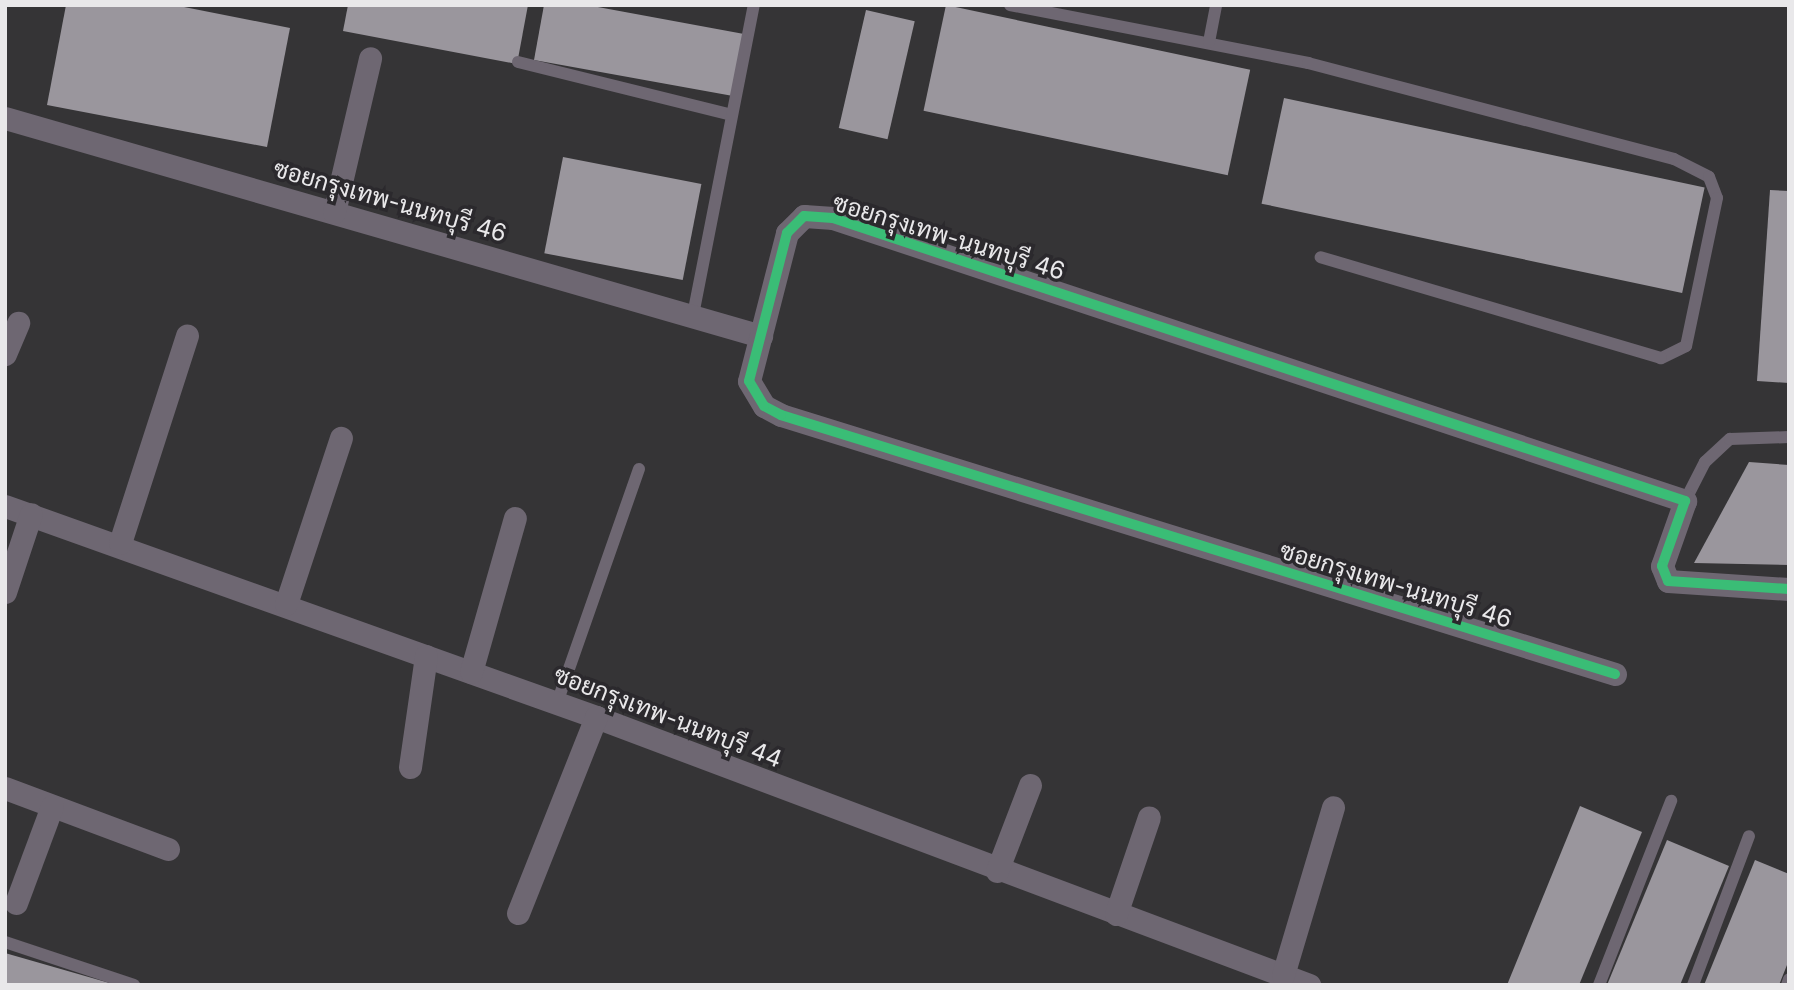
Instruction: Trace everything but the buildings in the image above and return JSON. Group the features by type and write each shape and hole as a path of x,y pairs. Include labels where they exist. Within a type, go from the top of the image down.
{"street":[{"path":"334,212 370,58"},
{"name":"ซอยกรุงเทพ-นนทบุรี 46","path":"5,118 761,336"},
{"name":"ซอยกรุงเทพ-นนทบุรี 46","path":"1615,674 781,415 764,406 749,381 787,233 804,216 833,218 1685,501"},
{"path":"5,354 18,323"},
{"path":"120,543 187,336"},
{"path":"286,604 341,438"},
{"path":"1685,501 1662,566 1668,581 1789,589"},
{"name":"ซอยกรุงเทพ-นนทบุรี 44","path":"5,506 120,543 596,717 997,871 1309,985"},
{"path":"5,592 31,514"},
{"path":"471,672 515,519"},
{"path":"410,767 426,656"},
{"path":"518,913 596,717"},
{"path":"997,871 1030,785"},
{"path":"5,788 168,849"},
{"path":"16,903 52,806"},
{"path":"1283,975 1333,807"},
{"path":"1116,915 1149,817"}],"lane":[{"path":"693,315 754,5"},
{"path":"1010,5 1209,42 1674,159 1709,177 1717,198 1686,346 1661,358 1321,257"},
{"path":"1209,42 1216,5"},
{"path":"518,62 732,115"},
{"path":"1685,501 1705,462 1730,439 1789,437"},
{"path":"557,703 639,469"},
{"path":"1598,985 1671,801"},
{"path":"1693,985 1749,836"},
{"path":"5,942 132,984"},
{"path":"1787,985 1789,979"}],"cycle path":[{"path":"1615,674 781,415 764,406 749,381 787,233 804,216 833,218 1685,501 1662,566 1668,581 1789,589"}]}
